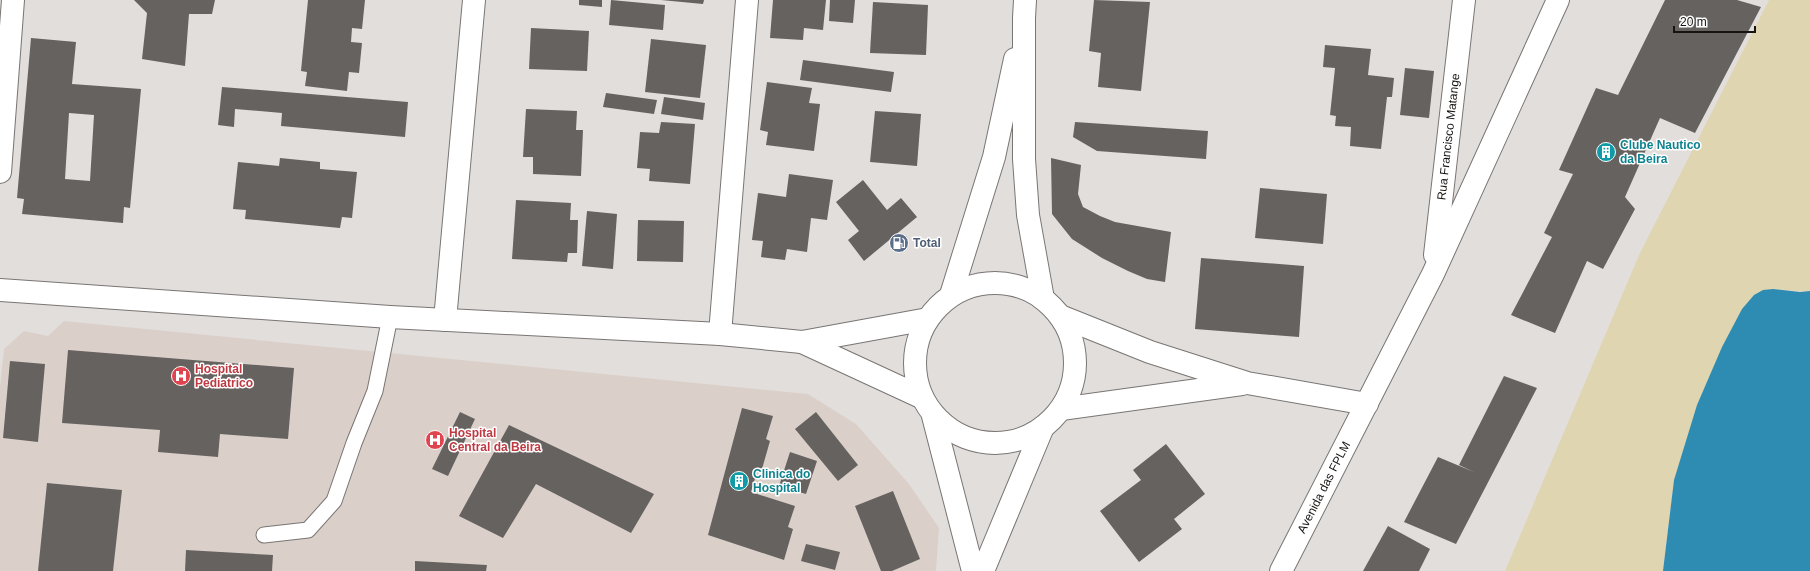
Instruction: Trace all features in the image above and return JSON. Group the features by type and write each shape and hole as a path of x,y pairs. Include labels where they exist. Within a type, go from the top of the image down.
{"street":[{"path":"0,172 13,0"},
{"path":"445,320 474,0"},
{"path":"720,334 747,0"},
{"name":"Rua Francisco Matange","path":"1433,274 1464,0"},
{"name":"Avenida das FPLM","path":"1281,571 1433,274 1558,0"},
{"path":"951,296 994,157 1024,9"},
{"path":"1024,9 1024,159 1028,215 1043,299"},
{"path":"998,282 1022,287 1043,299 1060,316 1071,338 1075,363 1072,387 1061,409 1043,427 1022,439 998,444 974,441 952,432 933,416 921,397 914,371 917,344 928,319 938,306 951,296 973,285 998,282"},
{"path":"0,290 390,317 720,334 802,342 928,319"},
{"path":"1060,316 1150,352 1247,383 1367,404"},
{"path":"802,342 921,397"},
{"path":"1061,409 1247,383"},
{"path":"933,416 973,571"},
{"path":"983,571 1043,427"}],"lane":[{"path":"264,535 308,530 334,501 354,443 375,390 390,317"}],"shaded area":[{"name":"Hospital Central da Beira","path":"64,321 808,394 856,424 909,484 939,528 936,571 0,571 0,387 4,349 24,331 48,336"}],"sand":[{"path":"1769,0 1810,0 1810,291 1775,289 1763,290 1674,480 1663,571 1505,571 1640,253"}],"water":[{"path":"1773,289 1800,292 1810,291 1810,571 1663,571 1674,480 1697,405 1722,347 1742,309 1754,295 1763,290"}],"building":[{"path":"134,0 215,0 212,14 189,14 185,66 142,59 147,13"},
{"path":"308,0 365,0 362,29 352,28 351,42 362,43 359,73 349,72 347,91 305,86 307,72 301,71"},
{"path":"579,0 602,0 602,7 579,5"},
{"path":"611,0 665,5 663,30 609,25"},
{"path":"661,0 704,0 703,4"},
{"path":"773,0 826,0 823,30 804,28 803,40 770,38"},
{"path":"830,0 855,0 853,23 829,21"},
{"path":"1094,0 1150,2 1141,91 1098,87 1101,53 1089,51"},
{"name":"Clube Nautico da Beira","path":"1665,0 1737,0 1761,7 1695,133 1660,118 1625,197 1635,209 1603,269 1587,261 1555,333 1511,315 1552,237 1544,233 1573,174 1559,170 1596,88 1618,95"},
{"path":"873,2 928,5 926,55 870,53"},
{"path":"531,28 589,31 587,71 529,69"},
{"path":"31,38 76,42 72,84 141,89 130,208 124,207 123,223 22,214 24,199 17,198","holes":["69,113 94,115 90,181 65,179"]},
{"path":"651,39 706,45 700,98 645,92"},
{"path":"1325,45 1371,49 1368,75 1394,78 1392,97 1387,97 1381,149 1350,146 1351,127 1335,126 1336,116 1330,115 1335,68 1323,67"},
{"path":"803,60 894,72 891,92 800,80"},
{"path":"1405,68 1434,71 1429,118 1400,115"},
{"path":"767,82 812,88 809,103 820,104 814,151 766,145 768,132 760,130"},
{"path":"222,87 408,102 405,137 281,126 282,113 235,109 234,127 218,125"},
{"path":"606,93 657,100 654,114 603,107"},
{"path":"664,97 705,103 703,120 661,114"},
{"path":"526,109 577,111 576,130 583,130 581,176 533,174 533,157 523,157"},
{"path":"875,111 921,114 917,166 870,162"},
{"path":"661,122 695,124 690,184 649,181 650,169 637,168 640,132 659,133"},
{"path":"1075,122 1208,131 1206,159 1097,151 1073,137"},
{"path":"280,158 320,162 320,169 357,172 352,218 342,217 340,228 245,219 246,210 233,209 238,162 279,166"},
{"path":"1051,158 1081,165 1078,194 1083,207 1115,222 1171,232 1165,282 1147,279 1128,271 1102,258 1072,239 1052,214"},
{"path":"789,174 833,180 827,220 811,218 807,252 787,249 785,260 761,257 763,241 752,240 758,193 786,197"},
{"path":"863,180 887,210 901,198 917,217 864,261 848,240 859,231 836,202"},
{"path":"1260,188 1327,194 1323,244 1255,238"},
{"path":"516,200 571,203 570,220 578,220 577,253 568,253 567,262 512,259"},
{"path":"587,211 617,214 613,269 582,266"},
{"path":"638,220 684,221 683,262 637,261"},
{"path":"1201,258 1304,266 1299,337 1195,329"},
{"path":"68,350 294,368 288,439 220,434 218,457 158,452 160,430 62,423"},
{"path":"10,361 45,364 38,442 3,438"},
{"path":"1504,376 1537,388 1456,544 1404,522 1438,457 1474,472 1459,465"},
{"name":"Clinica do Hospital","path":"742,408 773,416 766,439 770,441 762,469 758,468 751,492 795,506 788,527 793,529 784,560 708,535"},
{"path":"460,412 475,419 448,476 432,469"},
{"path":"816,412 858,465 838,481 795,429"},
{"path":"509,425 654,494 631,533 536,484 503,538 459,516"},
{"path":"1166,444 1205,494 1174,519 1182,529 1139,562 1100,511 1141,480 1133,470"},
{"path":"790,452 817,461 806,494 779,486"},
{"path":"47,483 122,490 113,571 38,571"},
{"path":"893,491 920,559 892,571 881,571 855,506"},
{"path":"1388,526 1430,549 1419,571 1363,571"},
{"path":"806,544 840,552 835,570 801,561"},
{"path":"186,550 273,555 272,571 185,571"},
{"path":"415,561 487,565 486,571 415,571"}],"place":[{"name":"Clube Nautico da Beira","path":"1606,152"},
{"name":"Total","path":"899,243"},
{"name":"Hospital Pediatrico","path":"181,376"},
{"name":"Hospital Central da Beira","path":"435,440"},
{"name":"Clinica do Hospital","path":"739,481"}]}
